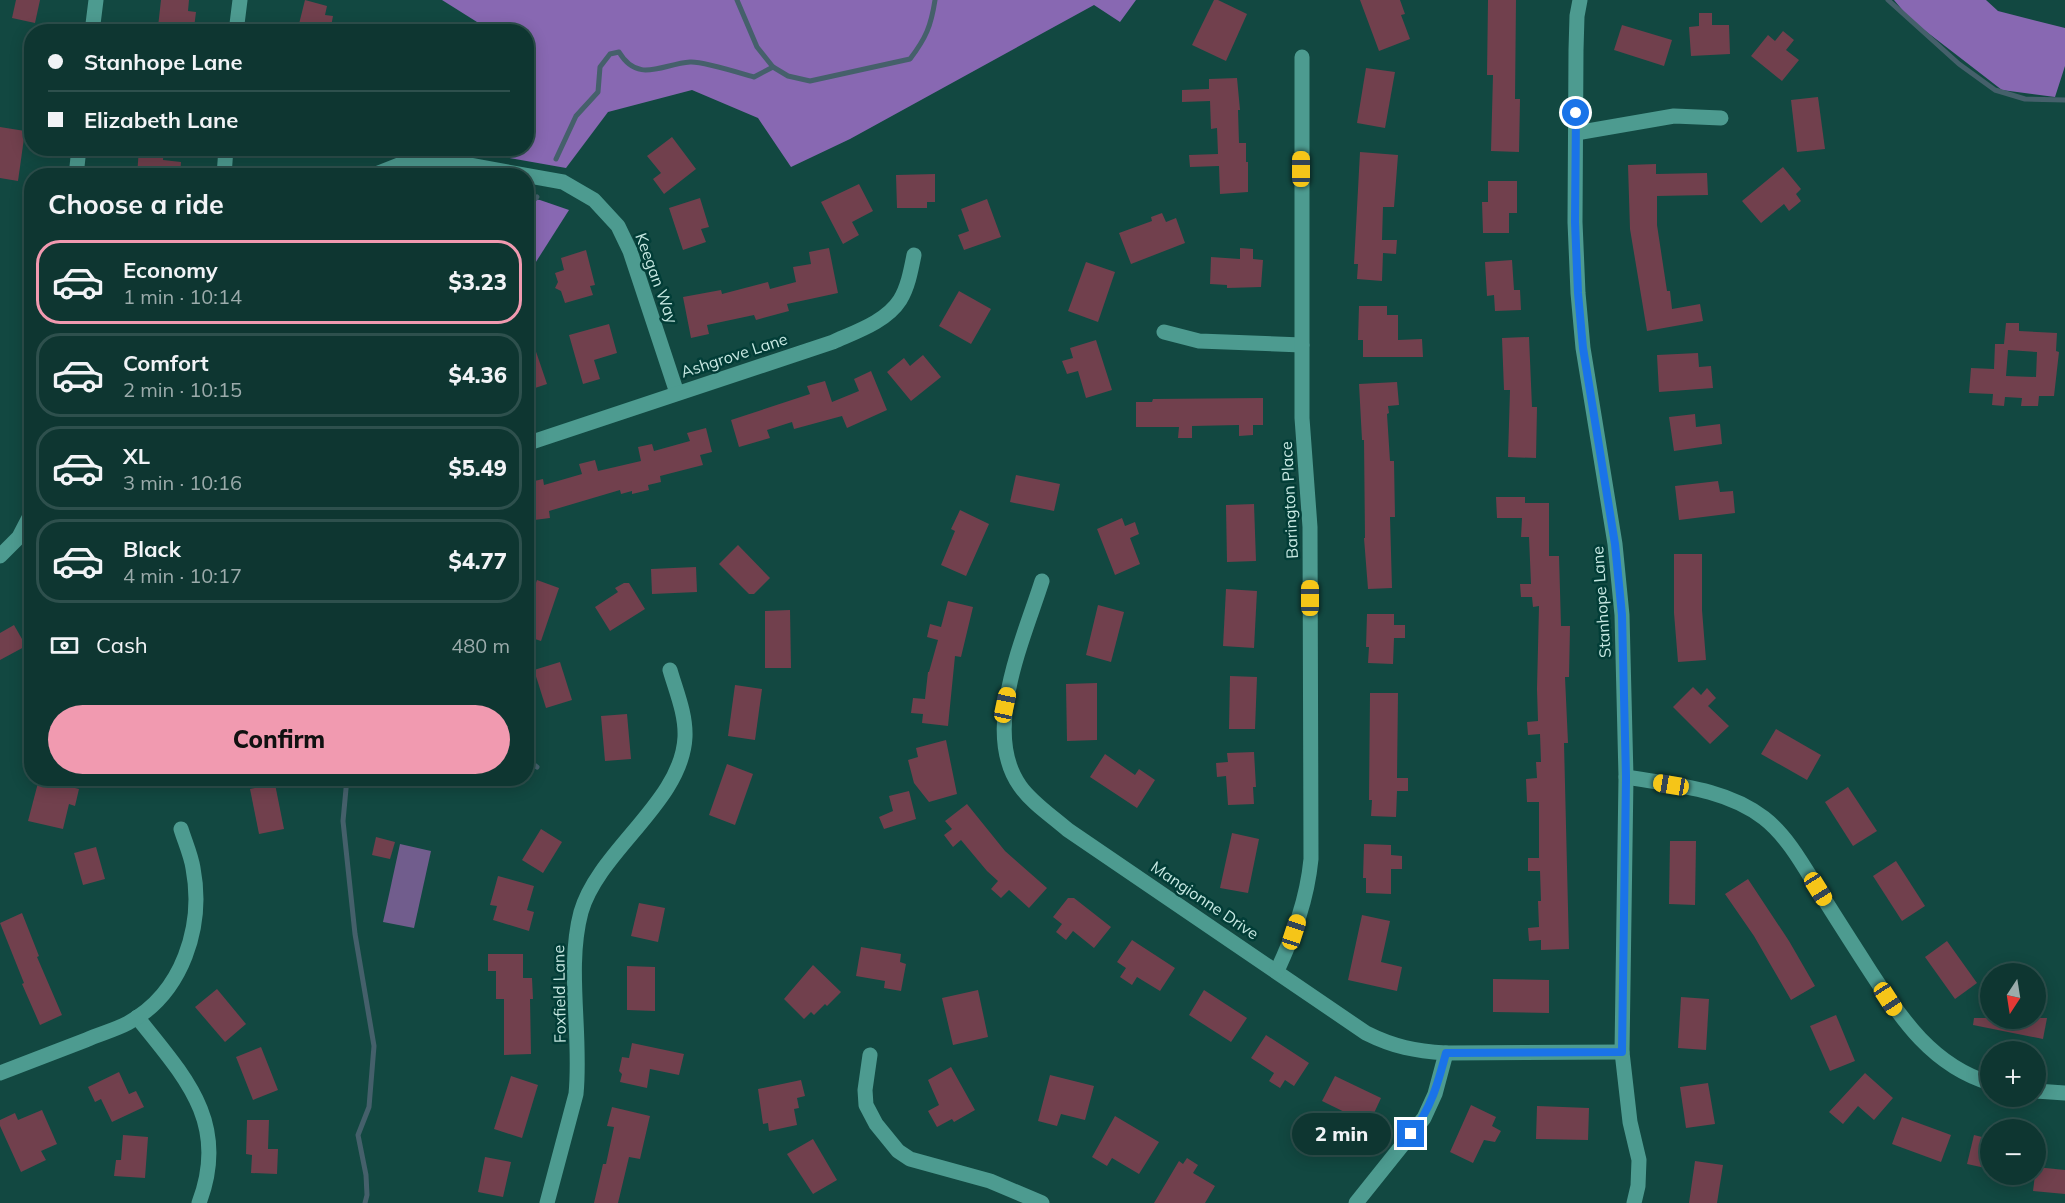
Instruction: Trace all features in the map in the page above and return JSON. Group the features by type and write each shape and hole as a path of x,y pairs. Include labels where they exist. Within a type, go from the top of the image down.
{"street":[{"path":"93,24 96,0"},
{"path":"237,24 240,0"},
{"name":"Stanhope Lane","path":"1580,0 1576,39 1578,293 1583,348 1615,544 1622,615 1626,777 1622,1052 1630,1122 1639,1160 1638,1186 1634,1203"},
{"name":"Barington Place","path":"1277,971 1303,907 1311,859 1310,527 1302,418 1302,57"},
{"path":"1576,134 1674,116 1721,118"},
{"name":"Keegan Way","path":"391,168 409,161 436,159 486,168"},
{"name":"Keegan Way","path":"534,177 563,182 594,200 618,226 630,251 677,393"},
{"name":"Ashgrove Lane","path":"534,441 832,342 864,328 885,316 900,301 908,281 914,255"},
{"path":"1164,332 1199,341 1302,345"},
{"path":"0,556 19,537 24,527"},
{"name":"Mangionne Drive","path":"1042,581 1011,678 1005,705 1004,740 1012,773 1020,787 1068,830 1366,1033 1388,1044 1427,1052 1446,1053 1622,1052"},
{"name":"Foxfield Lane","path":"547,1203 576,1094 578,1022 575,940 590,890 663,794 680,762 685,735 683,713 670,670"},
{"path":"1626,777 1727,797 1765,818 1780,834 1805,869 1905,1023 1935,1053 1957,1069 1980,1079"},
{"path":"0,1073 128,1023 156,1002 169,986 187,953 192,936 196,893 193,867 181,829"},
{"path":"137,1017 188,1082 206,1122 209,1135 209,1164 199,1203"},
{"path":"1356,1203 1424,1118 1435,1094 1446,1053"},
{"path":"870,1055 865,1090 866,1106 876,1124 898,1151 910,1159 990,1181 1042,1203"},
{"path":"2046,1092 2065,1093"}],"shaded area":[{"path":"442,0 1136,0 1120,22 1094,5 850,139 791,167 758,118 692,90 608,112 566,168 498,156 534,156 534,24 477,24"},
{"path":"1894,0 1986,0 1998,11 2065,28 2065,66 2055,97 2002,90 1910,19"},
{"path":"534,199 569,210 534,265"},
{"path":"400,844 431,851 414,928 383,922"}],"building":[{"path":"16,0 40,0 35,23 12,18"},
{"path":"161,0 189,0 188,11 196,12 194,24 158,24"},
{"path":"305,0 327,6 325,15 333,16 332,24 299,24"},
{"path":"1214,0 1247,14 1226,61 1192,45"},
{"path":"1360,0 1400,0 1405,14 1401,15 1410,39 1379,51"},
{"path":"1488,0 1516,0 1515,99 1520,99 1519,152 1491,151 1493,75 1487,75"},
{"path":"1699,13 1712,13 1712,25 1729,25 1730,54 1691,56 1689,27 1699,26"},
{"path":"1622,25 1672,40 1664,66 1614,50"},
{"path":"1783,31 1794,40 1786,50 1799,60 1782,81 1751,56 1768,35 1775,41"},
{"path":"1366,68 1395,72 1385,128 1357,123"},
{"path":"1237,78 1240,110 1238,110 1239,143 1246,143 1248,192 1220,194 1219,166 1190,167 1189,155 1218,154 1217,128 1211,129 1210,101 1182,102 1182,90 1209,89 1209,79"},
{"path":"1818,97 1825,149 1797,152 1791,100"},
{"path":"0,127 24,131 18,181 0,178"},
{"path":"672,137 696,169 664,194 653,179 661,173 647,156"},
{"path":"1360,152 1398,155 1394,207 1383,207 1382,240 1397,240 1396,254 1383,253 1382,281 1357,279 1358,264 1354,264"},
{"path":"138,156 163,156 163,160 181,162 181,168 138,168"},
{"path":"1656,164 1656,174 1707,173 1708,195 1657,196 1657,225 1672,309 1700,304 1703,321 1647,331 1630,229 1628,165"},
{"path":"1783,167 1801,189 1796,194 1801,201 1789,211 1784,204 1761,223 1742,201"},
{"path":"935,174 935,202 927,202 927,208 897,208 896,175"},
{"path":"1488,181 1517,181 1517,213 1509,213 1509,233 1483,233 1482,202 1488,202"},
{"path":"859,184 873,211 852,222 859,235 843,244 821,202"},
{"path":"700,198 709,227 701,229 706,242 683,250 669,208"},
{"path":"987,199 1001,237 964,250 958,235 969,231 961,209"},
{"path":"1162,213 1166,222 1176,218 1185,243 1131,264 1119,233 1152,221 1151,217"},
{"path":"829,248 838,293 787,304 789,311 756,320 754,315 707,325 709,334 691,338 683,297 721,290 722,294 768,282 770,289 796,282 793,267 811,264 809,252"},
{"path":"1240,248 1253,249 1253,259 1263,260 1261,287 1227,288 1227,285 1210,284 1211,257 1240,259"},
{"path":"586,250 595,285 590,286 593,295 565,303 561,291 555,288 558,282 555,273 564,270 561,258"},
{"path":"1512,260 1514,290 1520,290 1521,310 1495,311 1494,295 1487,296 1485,262"},
{"path":"1086,262 1115,272 1098,322 1068,311"},
{"path":"959,291 991,309 971,344 939,326"},
{"path":"1359,306 1387,306 1387,315 1398,315 1398,340 1422,339 1423,357 1363,357 1363,340 1358,340"},
{"path":"2006,323 2019,323 2019,331 2057,333 2056,351 2059,352 2054,396 2039,396 2038,406 2021,406 2022,398 2005,397 2004,406 1992,405 1993,394 1969,393 1971,368 1994,369 1995,344 2004,344","holes":["2008,350 2037,352 2036,377 2006,376"]},
{"path":"609,324 617,353 594,360 600,379 583,384 569,335"},
{"path":"1529,337 1532,407 1537,407 1536,458 1508,457 1510,390 1504,390 1502,338"},
{"path":"1096,340 1112,390 1086,398 1078,371 1067,374 1062,361 1073,358 1070,348"},
{"path":"534,346 547,384 534,388"},
{"path":"1698,353 1699,367 1711,366 1713,388 1659,392 1657,355"},
{"path":"923,355 941,377 911,401 887,372 904,358 910,366"},
{"path":"871,371 887,410 847,428 842,416 794,429 792,422 767,430 770,438 739,447 731,420 810,394 807,386 825,381 832,402 859,391 854,379"},
{"path":"1397,382 1399,405 1388,406 1389,413 1387,414 1390,461 1394,461 1395,517 1390,517 1392,588 1368,589 1364,538 1364,440 1362,440 1359,384"},
{"path":"1263,398 1263,425 1253,425 1253,435 1239,436 1239,425 1192,426 1192,438 1178,438 1179,427 1136,427 1136,402 1152,402 1153,399"},
{"path":"1695,414 1696,427 1720,424 1722,444 1674,451 1669,417"},
{"path":"706,428 712,452 700,455 703,465 660,476 661,482 648,485 649,490 621,494 620,490 549,511 550,518 534,520 534,481 543,479 544,485 582,474 579,464 595,460 598,471 641,461 638,447 652,444 654,451 690,441 687,433"},
{"path":"1016,475 1060,484 1054,511 1010,502"},
{"path":"1718,481 1720,492 1733,491 1735,513 1679,520 1675,486"},
{"path":"1496,497 1525,497 1525,503 1549,503 1549,556 1559,556 1561,626 1570,626 1569,677 1565,677 1568,743 1564,743 1569,949 1541,950 1541,940 1529,941 1528,928 1539,927 1538,901 1541,901 1540,871 1528,871 1528,858 1539,858 1539,802 1527,802 1526,779 1537,778 1536,762 1541,762 1540,734 1528,735 1527,722 1538,721 1539,606 1533,607 1532,597 1521,597 1520,584 1531,584 1529,537 1521,537 1522,518 1497,518"},
{"path":"1254,504 1256,561 1227,562 1226,505"},
{"path":"960,510 989,524 966,576 941,565 955,531 951,529"},
{"path":"1122,518 1125,526 1135,522 1139,534 1130,538 1140,564 1115,575 1097,529"},
{"path":"738,545 770,578 754,594 749,594 719,564"},
{"path":"1674,554 1702,554 1702,610 1706,660 1678,662 1674,613"},
{"path":"696,567 697,592 652,594 651,569"},
{"path":"537,580 559,588 541,641 534,639 534,588"},
{"path":"629,583 645,609 610,631 595,607 618,592 615,588"},
{"path":"1226,589 1257,591 1254,648 1223,646"},
{"path":"948,601 973,607 961,657 955,656 948,726 922,723 923,714 911,713 913,698 925,699 928,672 938,640 927,637 930,624 941,627"},
{"path":"1098,605 1124,612 1111,662 1086,655"},
{"path":"790,610 791,668 765,668 765,611"},
{"path":"1367,614 1394,614 1394,625 1405,625 1405,638 1394,638 1393,664 1368,663"},
{"path":"14,625 24,642 24,647 0,660 0,633"},
{"path":"560,662 572,700 546,708 534,670"},
{"path":"1230,676 1257,677 1255,729 1229,729"},
{"path":"1097,683 1097,740 1067,741 1066,684"},
{"path":"735,685 762,689 755,740 728,736"},
{"path":"1693,687 1701,695 1707,688 1716,698 1708,706 1729,726 1710,744 1673,707"},
{"path":"1370,693 1398,693 1397,778 1408,778 1408,791 1397,791 1396,817 1371,816 1372,800 1369,800"},
{"path":"627,714 631,759 605,761 601,716"},
{"path":"1776,729 1821,755 1807,780 1761,754"},
{"path":"946,740 957,794 929,802 914,783 908,760 918,757 916,748"},
{"path":"1254,752 1256,787 1253,787 1254,804 1228,805 1226,776 1217,777 1216,763 1228,762 1227,753"},
{"path":"1105,754 1135,775 1139,769 1155,780 1137,808 1090,777"},
{"path":"727,764 753,774 735,825 709,815"},
{"path":"37,786 67,786 79,789 75,806 69,804 63,829 28,821"},
{"path":"275,786 284,829 259,834 250,789"},
{"path":"1848,787 1877,831 1853,846 1825,802"},
{"path":"909,791 916,819 884,829 879,817 893,811 889,796"},
{"path":"967,804 1005,851 1047,888 1029,908 1009,890 1001,898 991,889 998,881 961,840 953,847 944,835 952,829 945,821"},
{"path":"541,829 562,842 543,873 522,860"},
{"path":"1232,833 1259,839 1248,893 1220,888"},
{"path":"376,837 395,842 390,859 372,855"},
{"path":"1670,841 1696,841 1695,905 1669,904"},
{"path":"1364,844 1391,845 1391,855 1402,856 1402,869 1391,869 1391,894 1366,893 1366,878 1363,878"},
{"path":"96,847 105,879 83,885 74,853"},
{"path":"1896,861 1925,906 1902,921 1873,876"},
{"path":"498,876 534,886 527,910 534,912 529,931 493,920 497,906 490,905"},
{"path":"1748,879 1789,941 1815,986 1791,1000 1754,936 1725,894"},
{"path":"1068,898 1074,898 1111,927 1094,948 1073,931 1066,940 1056,932 1062,924 1053,917"},
{"path":"639,903 665,908 658,942 631,936"},
{"path":"22,913 39,956 37,957 62,1015 40,1025 0,923"},
{"path":"1362,915 1390,921 1381,962 1402,967 1397,991 1348,980"},
{"path":"1132,940 1175,968 1160,991 1137,977 1132,985 1120,977 1126,968 1117,962"},
{"path":"1947,941 1977,983 1955,999 1925,957"},
{"path":"861,947 901,954 900,962 906,964 901,991 884,988 885,981 856,976"},
{"path":"488,954 523,954 523,978 532,978 531,1054 504,1055 504,999 496,999 496,971 488,971"},
{"path":"813,965 841,992 827,1006 825,1004 814,1015 811,1012 804,1019 784,999"},
{"path":"627,966 655,967 655,1011 627,1010"},
{"path":"1493,979 1549,980 1549,1013 1493,1012"},
{"path":"217,989 246,1024 225,1042 195,1007"},
{"path":"978,990 988,1037 953,1045 942,998"},
{"path":"1204,990 1247,1018 1231,1042 1189,1015"},
{"path":"1681,997 1709,999 1706,1050 1678,1048"},
{"path":"1836,1015 1855,1061 1830,1071 1810,1026"},
{"path":"1974,1018 1980,1018 1980,1026 1973,1025"},
{"path":"1993,1029 2045,1029 2043,1039"},
{"path":"1266,1035 1309,1063 1294,1086 1285,1080 1280,1088 1269,1081 1274,1073 1251,1058"},
{"path":"632,1043 684,1054 679,1075 650,1069 647,1088 620,1082 622,1074 619,1071 622,1057 629,1058"},
{"path":"261,1047 278,1090 253,1100 236,1057"},
{"path":"951,1067 975,1110 954,1122 952,1119 937,1127 928,1111 939,1105 928,1080"},
{"path":"119,1072 129,1094 136,1091 144,1107 112,1122 101,1099 95,1102 88,1087"},
{"path":"1865,1073 1893,1098 1874,1120 1858,1106 1843,1124 1829,1112"},
{"path":"1050,1075 1094,1086 1085,1120 1061,1114 1057,1126 1038,1121"},
{"path":"511,1076 538,1085 522,1138 494,1129"},
{"path":"1335,1076 1381,1098 1369,1124 1322,1101"},
{"path":"801,1080 805,1096 797,1098 799,1108 794,1109 797,1125 769,1131 768,1123 763,1124 758,1089"},
{"path":"1708,1083 1715,1124 1686,1128 1680,1087"},
{"path":"1471,1105 1496,1117 1492,1126 1501,1131 1495,1142 1484,1140 1473,1163 1450,1152"},
{"path":"1537,1106 1589,1108 1588,1140 1536,1139"},
{"path":"612,1107 650,1116 640,1159 629,1157 618,1203 594,1203 614,1127 607,1126"},
{"path":"42,1110 57,1144 41,1151 46,1160 21,1172 0,1126 0,1120 15,1113 18,1120"},
{"path":"1115,1116 1159,1142 1139,1174 1112,1158 1107,1166 1092,1157"},
{"path":"1902,1117 1951,1135 1941,1162 1892,1144"},
{"path":"247,1120 269,1120 268,1149 278,1149 277,1174 251,1173 252,1155 246,1154"},
{"path":"123,1135 148,1137 145,1178 114,1176 116,1160 121,1160"},
{"path":"1974,1135 1980,1136 1980,1167 1967,1164"},
{"path":"813,1139 837,1180 813,1194 787,1154"},
{"path":"485,1157 511,1162 503,1197 478,1192"},
{"path":"1187,1158 1198,1165 1193,1173 1215,1186 1205,1203 1154,1203 1179,1161 1183,1164"},
{"path":"1695,1161 1723,1165 1717,1203 1689,1203"},
{"path":"2046,1168 2065,1170 2065,1194 2033,1191 2034,1185 2046,1185"}],"waterway":[{"path":"737,0 757,47 773,67 788,76 810,81 910,59 927,31 935,0"},
{"path":"1888,0 1959,64 1995,90 2025,99 2065,100"},
{"path":"556,159 576,116 598,92 600,67 610,54 619,52 626,62 642,70 696,62 754,77 773,67"},
{"path":"534,200 537,197"},
{"path":"346,786 343,821 355,934 374,1046 369,1107 358,1135 366,1175 365,1203"}],"route":[{"path":"1411,1134 1424,1118 1435,1094 1446,1053 1622,1052 1626,777 1622,615 1615,544 1583,348 1575,222 1576,113"}]}
